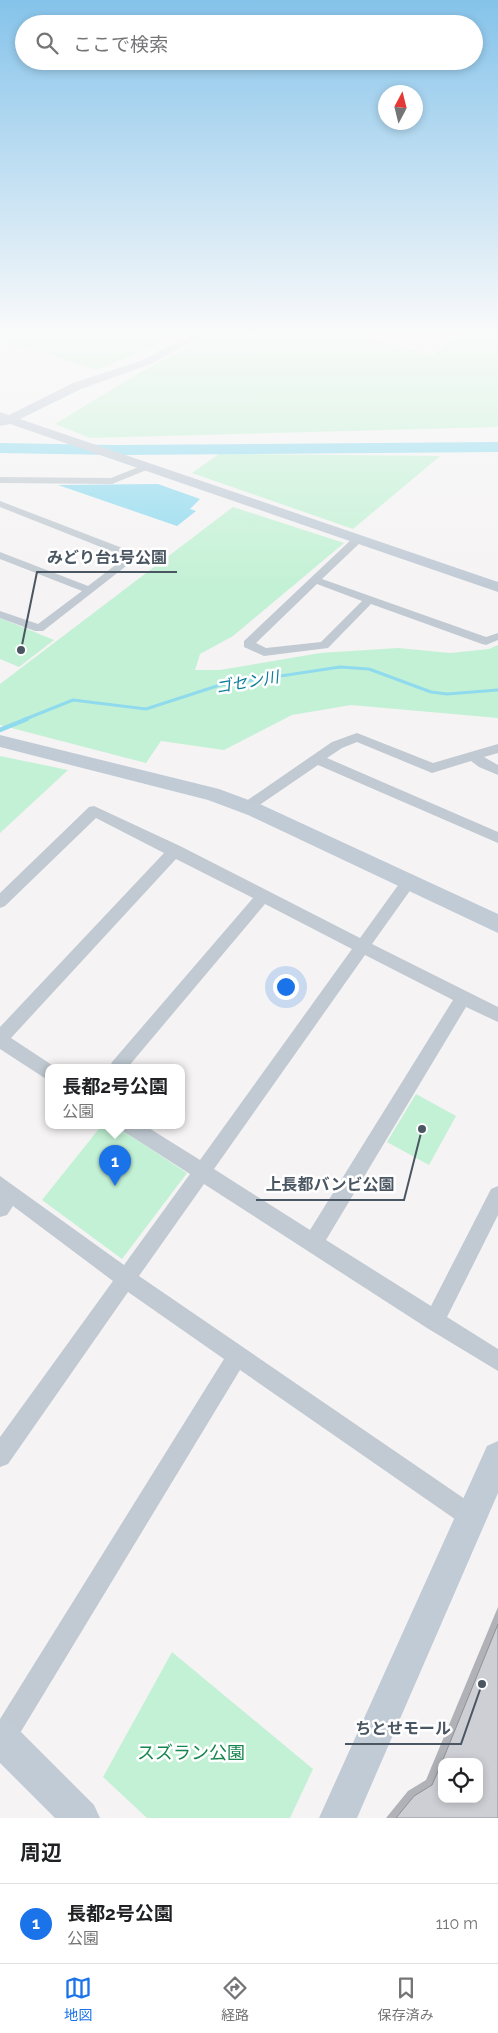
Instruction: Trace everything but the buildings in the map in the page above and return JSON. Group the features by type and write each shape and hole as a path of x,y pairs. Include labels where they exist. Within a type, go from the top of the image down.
{"street":[{"path":"3,420 86,445 498,587"},
{"path":"0,480 112,481 146,467"},
{"path":"0,504 134,556 39,629 0,614"},
{"path":"358,539 248,644 264,652 324,645 370,599"},
{"path":"0,554 90,590"},
{"path":"315,580 486,641 498,636"},
{"path":"247,807 337,745 356,737 432,768 498,748"},
{"path":"0,741 212,794 247,807 498,924"},
{"path":"474,756 484,764 498,770"},
{"path":"317,759 498,838"},
{"path":"0,902 94,811 175,850 262,897 498,1015"},
{"path":"45,1069 0,1039 175,850"},
{"path":"0,1456 409,882"},
{"path":"121,1064 262,897"},
{"path":"313,1243 463,997"},
{"path":"136,1129 498,1362"},
{"path":"434,1320 498,1195"},
{"path":"4,1196 470,1516"},
{"path":"81,1818 1,1738 237,1356"},
{"path":"338,1818 470,1516 498,1457"}],"green space":[{"path":"68,416 498,416 498,427 90,438 55,424"},
{"path":"219,454 440,456 353,529 192,473"},
{"path":"233,507 344,543 233,636 200,654 195,670 220,670 320,653 398,648 450,653 489,649 498,645 498,718 351,705 292,715 224,750 161,741 146,763 0,725 0,684"},
{"path":"0,618 54,640 19,667 0,659"},
{"path":"0,756 68,770 0,833"},
{"path":"416,1094 456,1116 429,1165 387,1142"},
{"path":"99,1129 120,1129 187,1173 122,1259 42,1200"},
{"name":"スズラン公園","path":"172,1652 313,1769 290,1818 147,1818 103,1777"}],"water":[{"path":"158,484 200,499 190,509 196,511 177,526 58,485"}],"waterway":[{"path":"0,448 116,450 498,447"},
{"name":"ゴセン川","path":"23,720 73,700 146,709 220,685 340,667 369,669 431,692 447,694 498,690"},
{"name":"ゴセン川","path":"0,730 27,719"}],"place":[{"name":"みどり台1号公園","path":"21,650"},
{"name":"上長都バンビ公園","path":"422,1129"},
{"name":"長都2号公園","path":"115,1186"},
{"name":"ちとせモール","path":"482,1684"}]}
